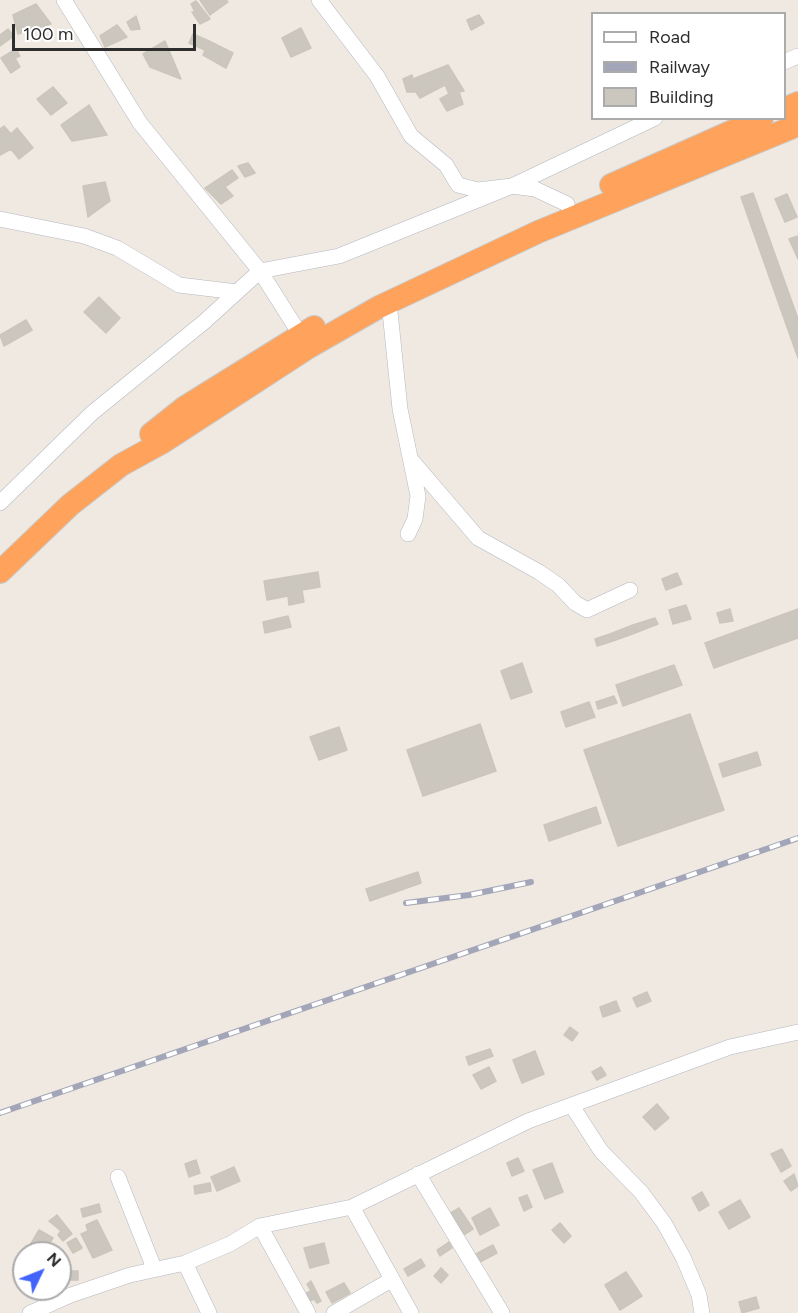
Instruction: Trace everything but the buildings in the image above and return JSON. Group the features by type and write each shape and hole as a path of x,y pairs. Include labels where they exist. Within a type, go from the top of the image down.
{"highway":[{"path":"0,572 70,505 121,465 163,442 371,295 567,204 757,120"},
{"path":"304,341 538,232 798,125"}],"street":[{"path":"64,0 140,123 260,271 304,341"},
{"path":"319,0 377,76 411,136 446,165 458,185 478,190 512,186 535,189 567,204"},
{"path":"0,503 92,413 204,322 260,271 339,256 512,186 651,120"},
{"path":"0,219 84,236 117,248 179,285 237,292"},
{"path":"389,302 400,409 418,496 415,519 408,534"},
{"path":"411,461 478,538 539,572 558,585 575,603 586,610 630,590"},
{"path":"30,1313 72,1294 154,1268 185,1263 230,1244 260,1226 352,1207 528,1121 730,1047 798,1032"},
{"path":"572,1106 601,1150 641,1192 664,1223 683,1257 699,1295 702,1313"},
{"path":"418,1174 502,1313"},
{"path":"117,1177 154,1268"},
{"path":"352,1207 411,1313"},
{"path":"260,1226 308,1313"},
{"path":"185,1263 209,1313"},
{"path":"334,1313 391,1280"}],"railway":[{"path":"0,1113 798,838"},
{"path":"406,903 469,895 531,882"}]}
